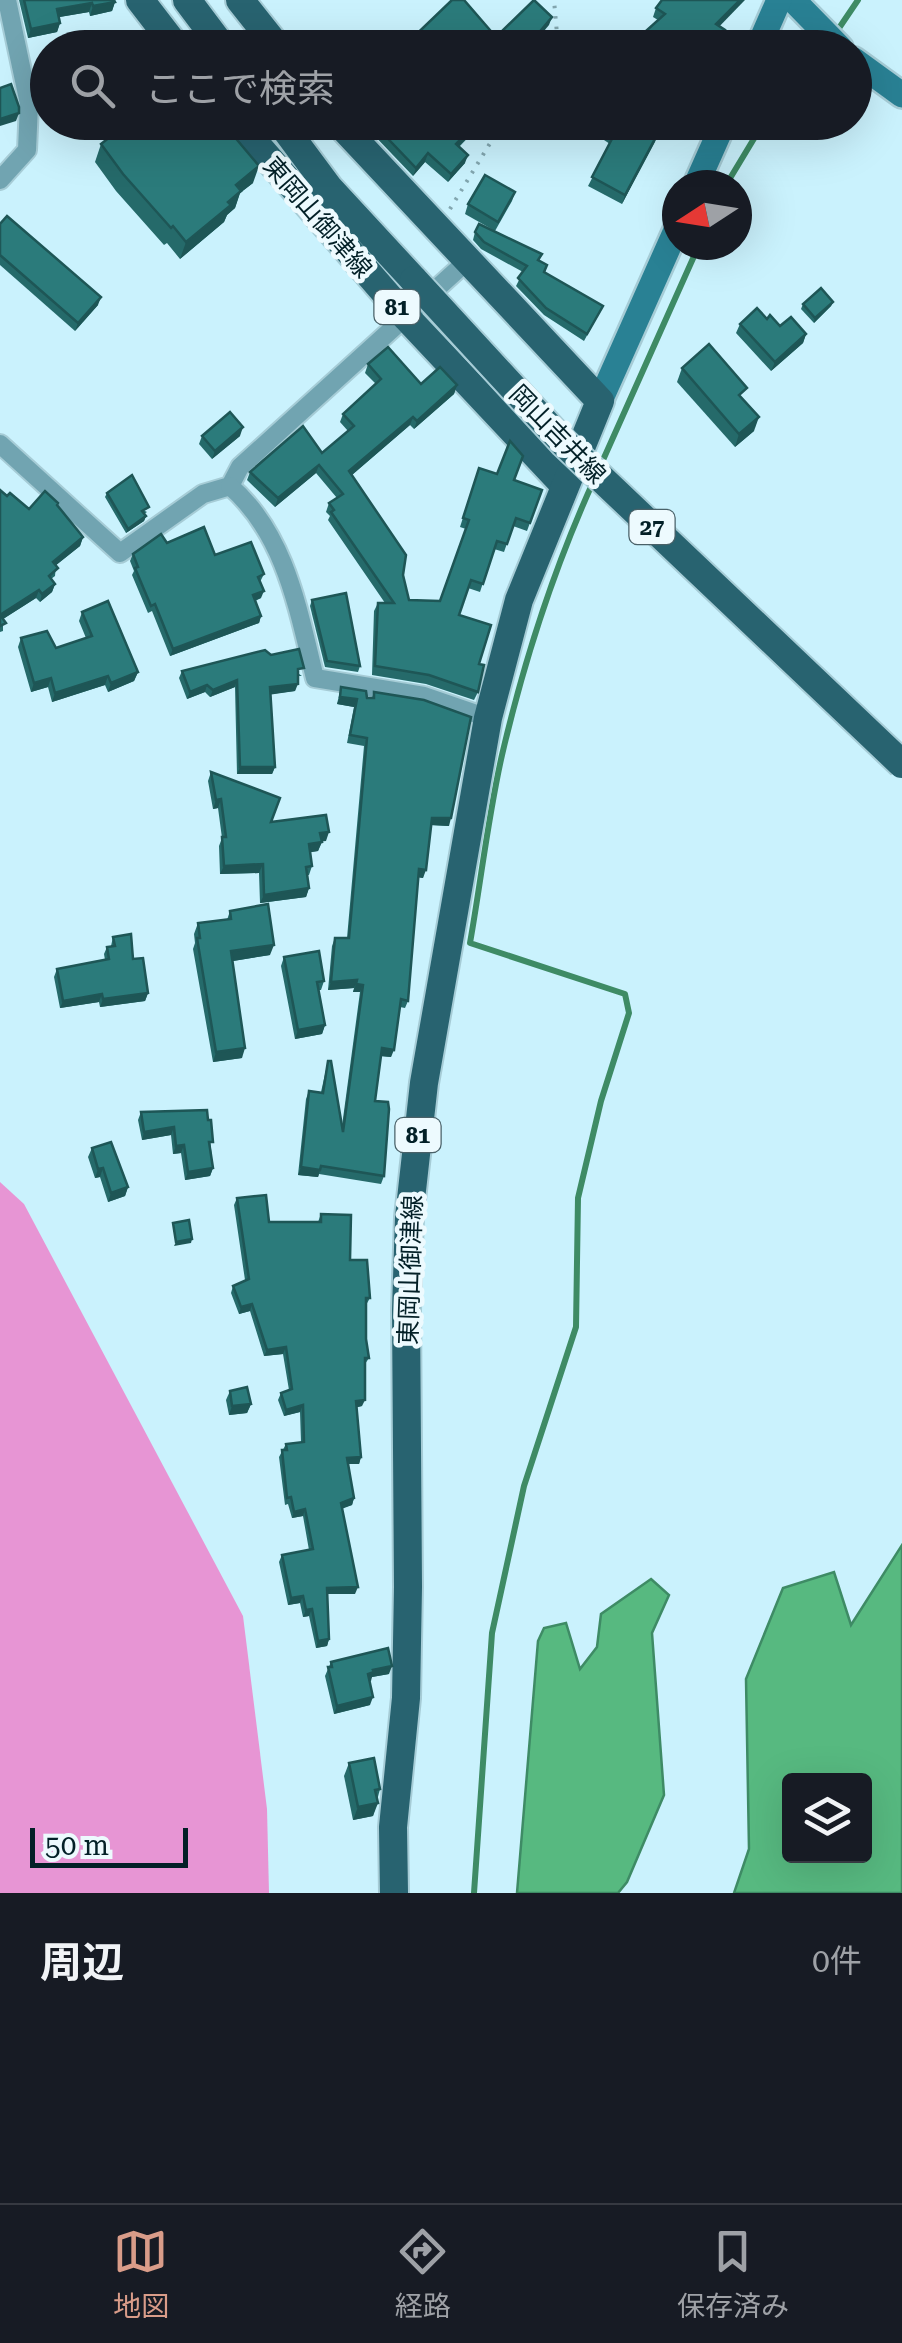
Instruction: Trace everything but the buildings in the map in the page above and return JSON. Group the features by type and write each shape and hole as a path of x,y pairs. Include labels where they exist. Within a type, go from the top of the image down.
{"main road":[{"path":"140,0 164,30"},
{"path":"188,0 210,30"},
{"path":"240,0 264,30"},
{"name":"東岡山御津線","path":"253,140 407,318 564,485"},
{"name":"岡山吉井線","path":"293,140 329,188 564,443 902,764"},
{"path":"355,140 600,401"},
{"name":"東岡山御津線","path":"394,1893 393,1827 406,1698 408,1217 424,1083 488,718 518,600 600,401"}],"street":[{"path":"0,180 27,150 29,104 7,0"},
{"path":"766,30 779,0"},
{"path":"798,5 822,30"},
{"path":"872,71 900,87"},
{"path":"703,170 716,140"},
{"path":"600,401 663,260"},
{"path":"0,444 120,553 203,494 230,486 240,467 467,261"},
{"path":"230,486 252,506 291,578 315,678 424,696 488,718"}],"path":[{"path":"554,0 558,30"},
{"path":"438,230 492,140"}],"shaded area":[{"path":"0,1182 24,1204 243,1616 267,1809 269,1893 0,1893"},
{"path":"902,1545 902,1893 734,1893 749,1849 746,1679 783,1588 834,1572 851,1625"},
{"path":"651,1579 669,1595 652,1633 664,1795 627,1882 618,1893 517,1893 538,1641 544,1628 566,1623 580,1669 597,1647 601,1614"}],"waterway":[{"path":"838,30 858,0"},
{"path":"735,170 753,140"},
{"path":"599,469 692,260"},
{"path":"474,1893 492,1633 524,1486 576,1327 578,1198 601,1101 629,1013 625,994 470,943 511,720 553,581 594,480"}]}
